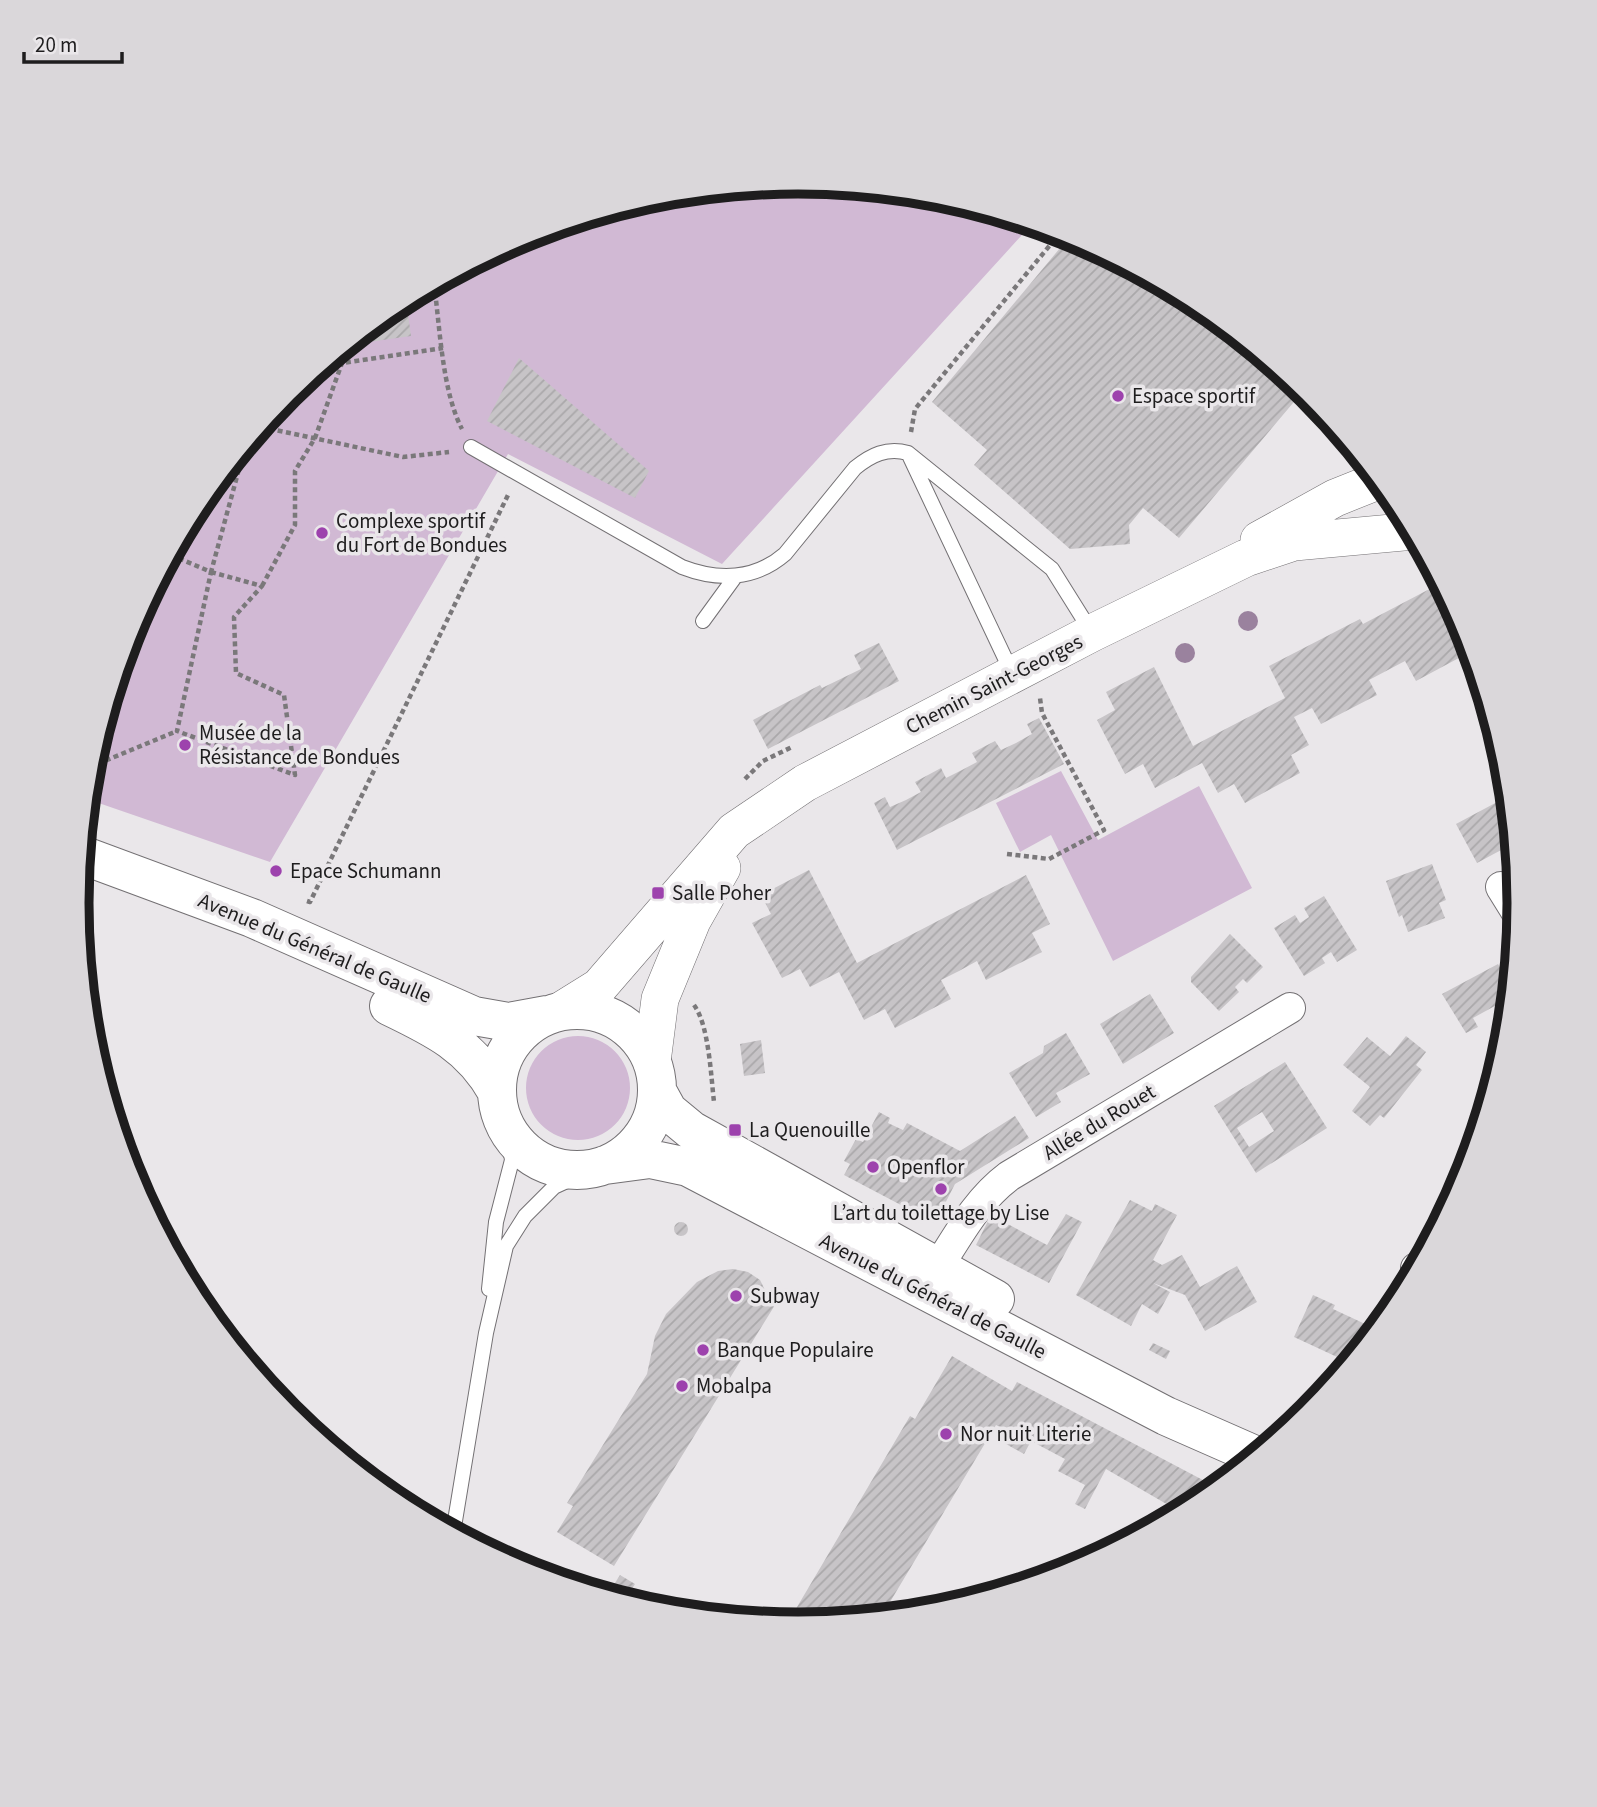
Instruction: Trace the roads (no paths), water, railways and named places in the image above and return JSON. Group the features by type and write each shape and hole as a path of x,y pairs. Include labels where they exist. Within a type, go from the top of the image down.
{"main road":[{"name":"Avenue du Général de Gaulle","path":"91,858 252,918 474,1016 509,1023 556,1012"},
{"name":"Avenue du Général de Gaulle","path":"90,884 256,947 433,1027 466,1049 480,1064 497,1092"},
{"path":"587,1010 622,1023 640,1040 655,1076 653,1115 643,1136 626,1153 599,1167 568,1170 544,1163 522,1148 507,1129 497,1092 500,1067 511,1044 528,1026 556,1012 587,1010"},
{"name":"Avenue du Général de Gaulle","path":"655,1076 674,1117 722,1148 1258,1443"},
{"name":"Avenue du Général de Gaulle","path":"599,1167 650,1159 688,1167 1155,1410 1248,1452"}],"street":[{"name":"Chemin Saint-Georges","path":"1202,578 1284,524 1370,485"},
{"name":"Chemin Saint-Georges","path":"556,1012 599,987 734,831 787,793 1092,633 1254,554 1294,542 1402,532"},
{"name":"Chemin Saint-Georges","path":"655,1076 657,1008 692,921 723,867 787,793"},
{"path":"1501,887 1508,898"},
{"name":"Allée du Rouet","path":"938,1267 983,1198 1009,1176 1290,1008"}],"lane":[{"path":"471,447 682,567 710,575 735,577 772,566 866,458 888,450 908,453 1052,569 1092,633"},
{"path":"908,453 1023,669"},
{"path":"703,621 735,577"},
{"path":"486,1333 493,1239 512,1160 507,1129"},
{"path":"455,1524 486,1333 506,1246 513,1232 554,1187 599,1167"}],"place":[{"name":"Espace sportif","path":"1118,396"},
{"name":"Complexe sportif du Fort de Bondues","path":"322,533"},
{"name":"Musée de la Résistance de Bondues","path":"185,745"},
{"name":"Epace Schumann","path":"276,871"},
{"name":"Salle Poher","path":"658,893"},
{"name":"La Quenouille","path":"735,1130"},
{"name":"Openflor","path":"873,1167"},
{"name":"L’art du toilettage by Lise","path":"941,1189"},
{"name":"Subway","path":"736,1296"},
{"name":"Banque Populaire","path":"703,1350"},
{"name":"Mobalpa","path":"682,1386"},
{"name":"Nor nuit Literie","path":"946,1434"}]}
